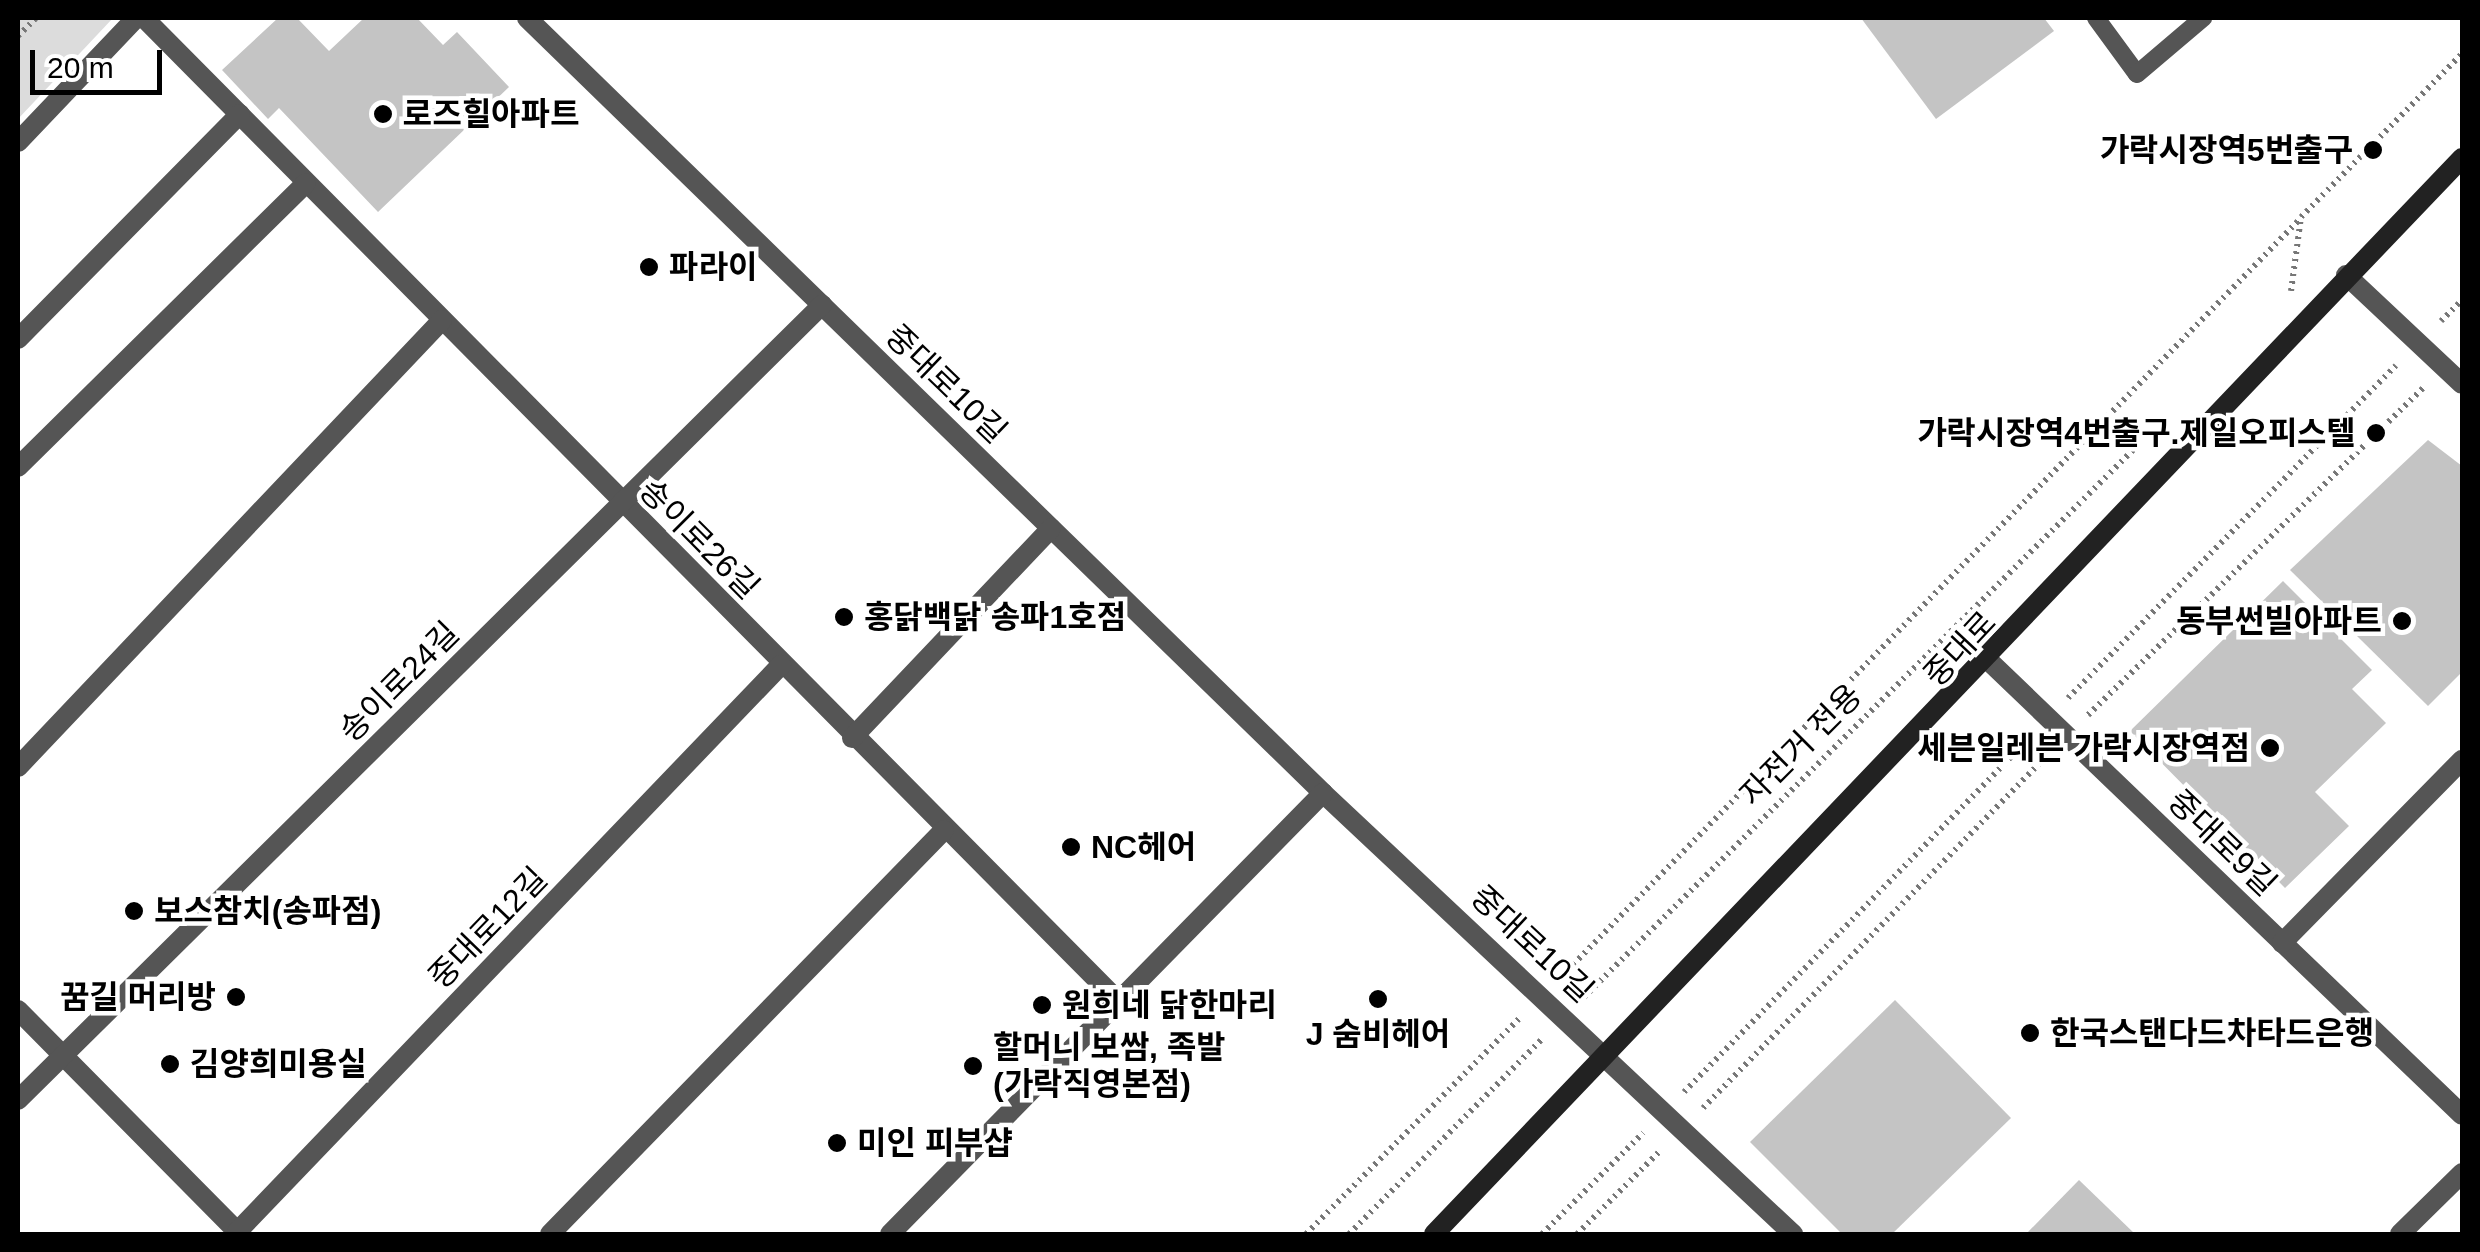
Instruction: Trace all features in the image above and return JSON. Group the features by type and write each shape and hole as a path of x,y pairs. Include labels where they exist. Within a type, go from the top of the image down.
{"main road":[{"name":"중대로","path":"1434,1234 1611,1058 1990,662 2346,276 2462,158"}],"street":[{"path":"18,142 136,18"},
{"name":"송이로26길","path":"144,18 852,738 1119,1002"},
{"name":"중대로10길","path":"527,18 1323,793 1611,1058"},
{"path":"18,339 240,114"},
{"path":"18,468 306,182"},
{"path":"2346,276 2462,384"},
{"name":"송이로24길","path":"18,1100 822,305"},
{"path":"18,767 442,320"},
{"path":"852,738 1052,528"},
{"name":"중대로9길","path":"1990,662 2462,1115"},
{"name":"중대로12길","path":"18,1010 239,1233 781,665"},
{"name":"중대로9길","path":"2282,943 2462,760"},
{"path":"890,1234 1323,793"},
{"path":"550,1234 944,830"},
{"path":"1611,1058 1793,1234"},
{"path":"2400,1234 2462,1173"}],"lane":[{"path":"2096,18 2137,74 2203,18"}],"path":[{"path":"18,36 36,18"},
{"path":"1306,1234 2462,54"},
{"path":"2277,307 2291,293 2304,215"},
{"path":"1542,1234 2462,300"},
{"path":"1577,1234 2066,736 2444,367"},
{"name":"자전거 전용","path":"1349,1234 2151,432"}],"shaded area":[{"path":"18,18 113,18 18,119"}],"building":[{"name":"로즈힐아파트","path":"278,18 297,18 329,51 364,18 417,18 443,45 457,32 509,87 378,212 279,108 268,119 222,70"},
{"path":"1861,18 2044,18 2054,31 1936,119"},
{"name":"동부썬빌아파트","path":"2428,440 2462,466 2462,672 2428,706 2290,570"},
{"path":"2283,581 2372,670 2352,689 2386,723 2315,792 2349,826 2285,888 2130,731"},
{"path":"1895,1000 2011,1118 1892,1234 1842,1234 1750,1142"},
{"path":"2079,1180 2135,1234 2026,1234"}],"place":[{"name":"로즈힐아파트","path":"383,114"},
{"name":"가락시장역5번출구","path":"2373,150"},
{"name":"파라이","path":"649,267"},
{"name":"가락시장역4번출구.제일오피스텔","path":"2376,433"},
{"name":"홍닭백닭 송파1호점","path":"844,617"},
{"name":"동부썬빌아파트","path":"2402,621"},
{"name":"세븐일레븐 가락시장역점","path":"2270,748"},
{"name":"NC헤어","path":"1071,847"},
{"name":"보스참치(송파점)","path":"134,911"},
{"name":"꿈길 머리방","path":"236,997"},
{"name":"J 숨비헤어","path":"1378,999"},
{"name":"원희네 닭한마리","path":"1042,1005"},
{"name":"한국스탠다드차타드은행","path":"2030,1033"},
{"name":"김양희미용실","path":"170,1064"},
{"name":"할머니 보쌈, 족발 (가락직영본점)","path":"973,1066"},
{"name":"미인 피부샵","path":"837,1143"}]}
